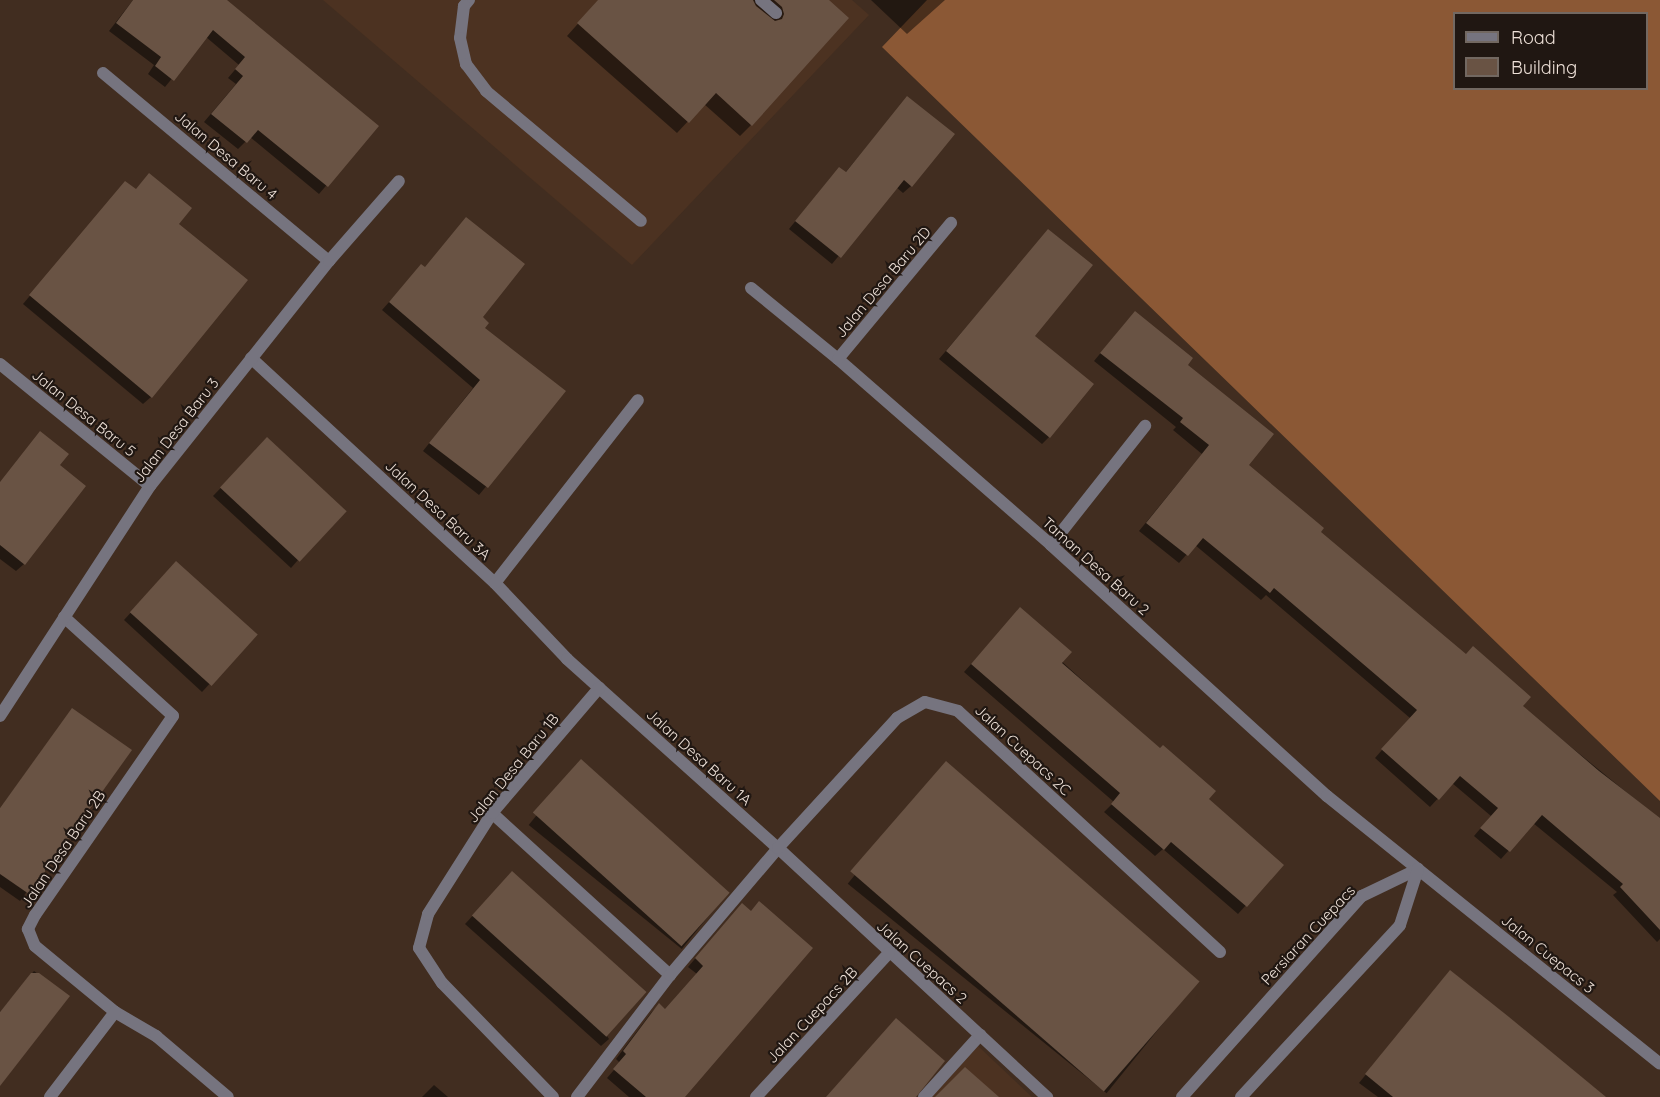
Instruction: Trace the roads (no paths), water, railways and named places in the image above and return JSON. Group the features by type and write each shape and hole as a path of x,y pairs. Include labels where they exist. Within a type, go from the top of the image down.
{"street":[{"path":"469,0 464,6 460,38 466,64 486,91 641,221"},
{"path":"761,0 776,13"},
{"name":"Jalan Desa Baru 4","path":"103,73 329,261"},
{"name":"Jalan Desa Baru 3","path":"0,716 150,486 329,261 399,181"},
{"name":"Jalan Desa Baru 2D","path":"838,359 951,223"},
{"name":"Taman Desa Baru 2","path":"751,288 838,359 1051,545 1327,796 1418,869"},
{"name":"Jalan Desa Baru 3A","path":"251,358 495,583 567,659 599,688"},
{"name":"Jalan Desa Baru 5","path":"0,364 150,486"},
{"path":"495,583 638,400"},
{"path":"1051,545 1144,426"},
{"name":"Jalan Desa Baru 2B","path":"64,617 173,716 41,905 28,929 35,945 116,1012"},
{"name":"Jalan Desa Baru 1B","path":"554,1097 442,982 418,948 428,914 492,813 599,688"},
{"name":"Jalan Desa Baru 1A","path":"599,688 778,848"},
{"name":"Jalan Cuepacs 2C","path":"577,1097 670,975 778,848 897,718 925,702 958,711 1220,952"},
{"path":"492,813 670,975"},
{"name":"Jalan Cuepacs 2","path":"778,848 1047,1097"},
{"path":"1241,1097 1400,925 1418,869"},
{"name":"Jalan Cuepacs 3","path":"1418,869 1659,1061"},
{"name":"Persiaran Cuepacs","path":"1182,1097 1362,896 1418,869"},
{"name":"Jalan Cuepacs 2B","path":"756,1097 889,953"},
{"path":"50,1097 116,1012 156,1036 228,1097"},
{"path":"924,1097 980,1035"}]}
